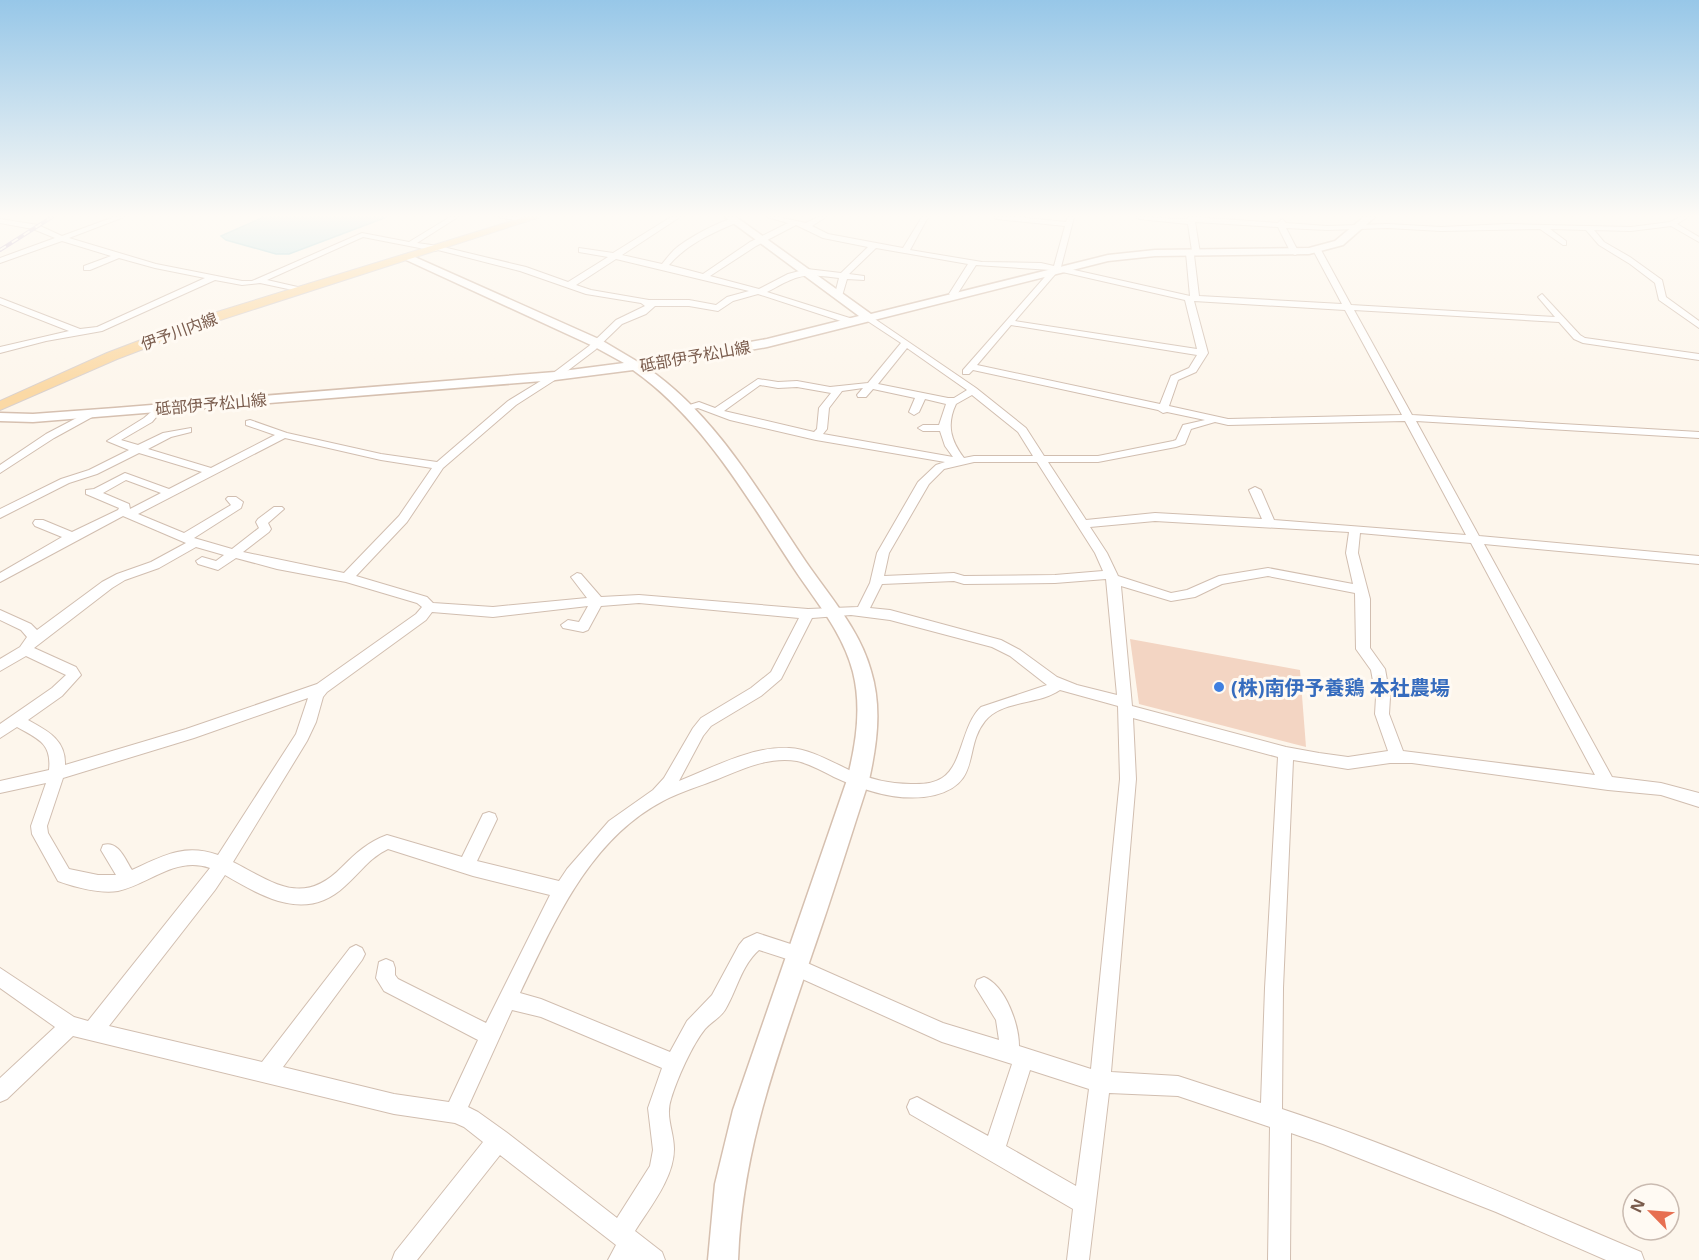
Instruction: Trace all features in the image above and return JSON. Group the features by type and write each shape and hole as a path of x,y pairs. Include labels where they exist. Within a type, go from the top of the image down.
{"main road":[{"name":"伊予川内線","path":"0,406 137,346 209,319 339,276"}],"street":[{"path":"205,276 242,283 268,276"},
{"path":"460,276 597,343 637,366 666,387 688,407 719,447 834,612 857,656 866,693 868,732 858,780 798,961 753,1084 740,1129 731,1171 723,1260"},
{"path":"540,276 571,284 589,292 648,303 689,303 718,308 735,297 759,292 791,276"},
{"path":"571,284 584,276"},
{"path":"698,276 759,292 853,322"},
{"path":"813,276 905,344 958,378 1012,420 1031,441 1043,460 1101,553 1111,577 1125,706 1128,779 1100,1082 1078,1260"},
{"path":"838,294 844,276"},
{"path":"849,276 861,278"},
{"path":"956,296 953,294 965,276"},
{"name":"砥部伊予松山線","path":"0,417 33,418 158,409 555,376 637,366 723,352 853,322 1034,276"},
{"path":"958,378 1051,276"},
{"path":"1084,276 1192,298 1563,320"},
{"path":"1162,410 1174,378 1193,370 1203,353 1192,298 1192,276"},
{"path":"1335,276 1349,307 1608,784"},
{"path":"1647,276 1659,282 1662,298 1699,325"},
{"path":"0,350 45,338 109,326 215,278"},
{"path":"259,280 299,290"},
{"path":"1542,297 1583,340 1699,357"},
{"path":"0,301 81,333"},
{"path":"347,578 403,519 439,465 512,403 555,376 597,343 619,322 647,310 651,306 648,303"},
{"path":"1008,322 1203,353"},
{"path":"862,394 905,344"},
{"path":"970,367 1221,421"},
{"path":"717,411 758,382 839,389 856,385 871,386 952,401 973,390"},
{"path":"816,437 822,429 825,408 839,389"},
{"path":"914,412 921,396"},
{"path":"952,401 945,417 944,428 951,448 959,461"},
{"path":"688,407 699,405 750,422 816,437 959,461 1113,458 1176,444 1181,442 1187,427 1221,421 1409,418 1699,435"},
{"path":"158,409 148,420 112,441 212,472"},
{"path":"0,470 14,463 50,436 90,414"},
{"path":"250,423 284,435 381,457 439,465"},
{"path":"923,428 944,428"},
{"path":"0,514 65,481 93,472 167,435 187,430"},
{"path":"0,578 72,537 170,493 284,435"},
{"path":"862,612 877,580 882,556 924,482 940,467 959,461"},
{"path":"126,513 125,506 91,492 125,476 170,493"},
{"path":"1255,490 1270,524"},
{"path":"0,666 107,585 121,577 155,565 187,539 237,506 237,502 232,499"},
{"path":"202,561 218,566 265,529 262,522 278,509"},
{"path":"126,513 187,539 233,554 347,578 422,600 429,607 493,612 639,599 767,612 808,614 862,612 908,619 996,643 1016,652 1058,684 1286,753 1348,763 1399,757 1661,789 1699,800"},
{"path":"1082,524 1155,517 1355,529 1699,560"},
{"path":"170,544 187,539 198,519"},
{"path":"39,523 72,537"},
{"path":"1355,529 1352,553 1361,590 1364,615 1363,649 1378,669 1383,697 1382,714 1391,743 1399,757"},
{"path":"877,580 954,577 964,580 1111,577 1171,597 1190,594 1219,580 1268,572 1361,590"},
{"path":"577,577 597,601"},
{"path":"568,625 583,627 597,601"},
{"path":"92,1031 193,907 223,865 302,737 309,722 316,695 322,688 421,617 429,607"},
{"path":"659,795 669,783 706,722 756,692 776,675 808,614"},
{"path":"0,615 26,627 34,636 29,646"},
{"path":"0,732 57,692 74,675 29,646"},
{"path":"455,1113 507,999 562,890 615,826 659,795 754,760 785,754 797,755 858,780 910,790 936,789 958,774 976,724 985,712 1048,691 1058,684"},
{"path":"0,787 57,774 189,734 322,688"},
{"path":"17,720 53,744 58,759 57,774 39,826 40,834 64,876 111,884 192,856 223,865 272,892 308,896 320,894 366,852 387,842 466,866 562,890"},
{"path":"1279,1260 1274,988 1286,753"},
{"path":"466,866 489,819"},
{"path":"109,850 128,879"},
{"path":"623,1245 659,1169 665,1150 664,1137 658,1124 658,1108 664,1090 699,1022 717,1004 742,954 750,943 757,941 942,1032 1100,1082 1178,1086 1323,1133 1500,1203 1633,1260"},
{"path":"266,1074 357,954"},
{"path":"386,968 386,978 391,985 490,1035"},
{"path":"0,978 70,1026 394,1104 455,1113 471,1119 499,1139 623,1245 654,1260"},
{"path":"984,986 1005,1015 1016,1056 994,1151"},
{"path":"507,999 541,1008 676,1064"},
{"path":"0,1092 70,1026"},
{"path":"917,1107 1085,1203"},
{"path":"403,1260 499,1139"}],"building":[{"name":"(株)南伊予養鶏 本社農場","path":"1130,639 1300,670 1306,747 1139,704"}],"place":[{"name":"(株)南伊予養鶏 本社農場","path":"1219,687"}]}
